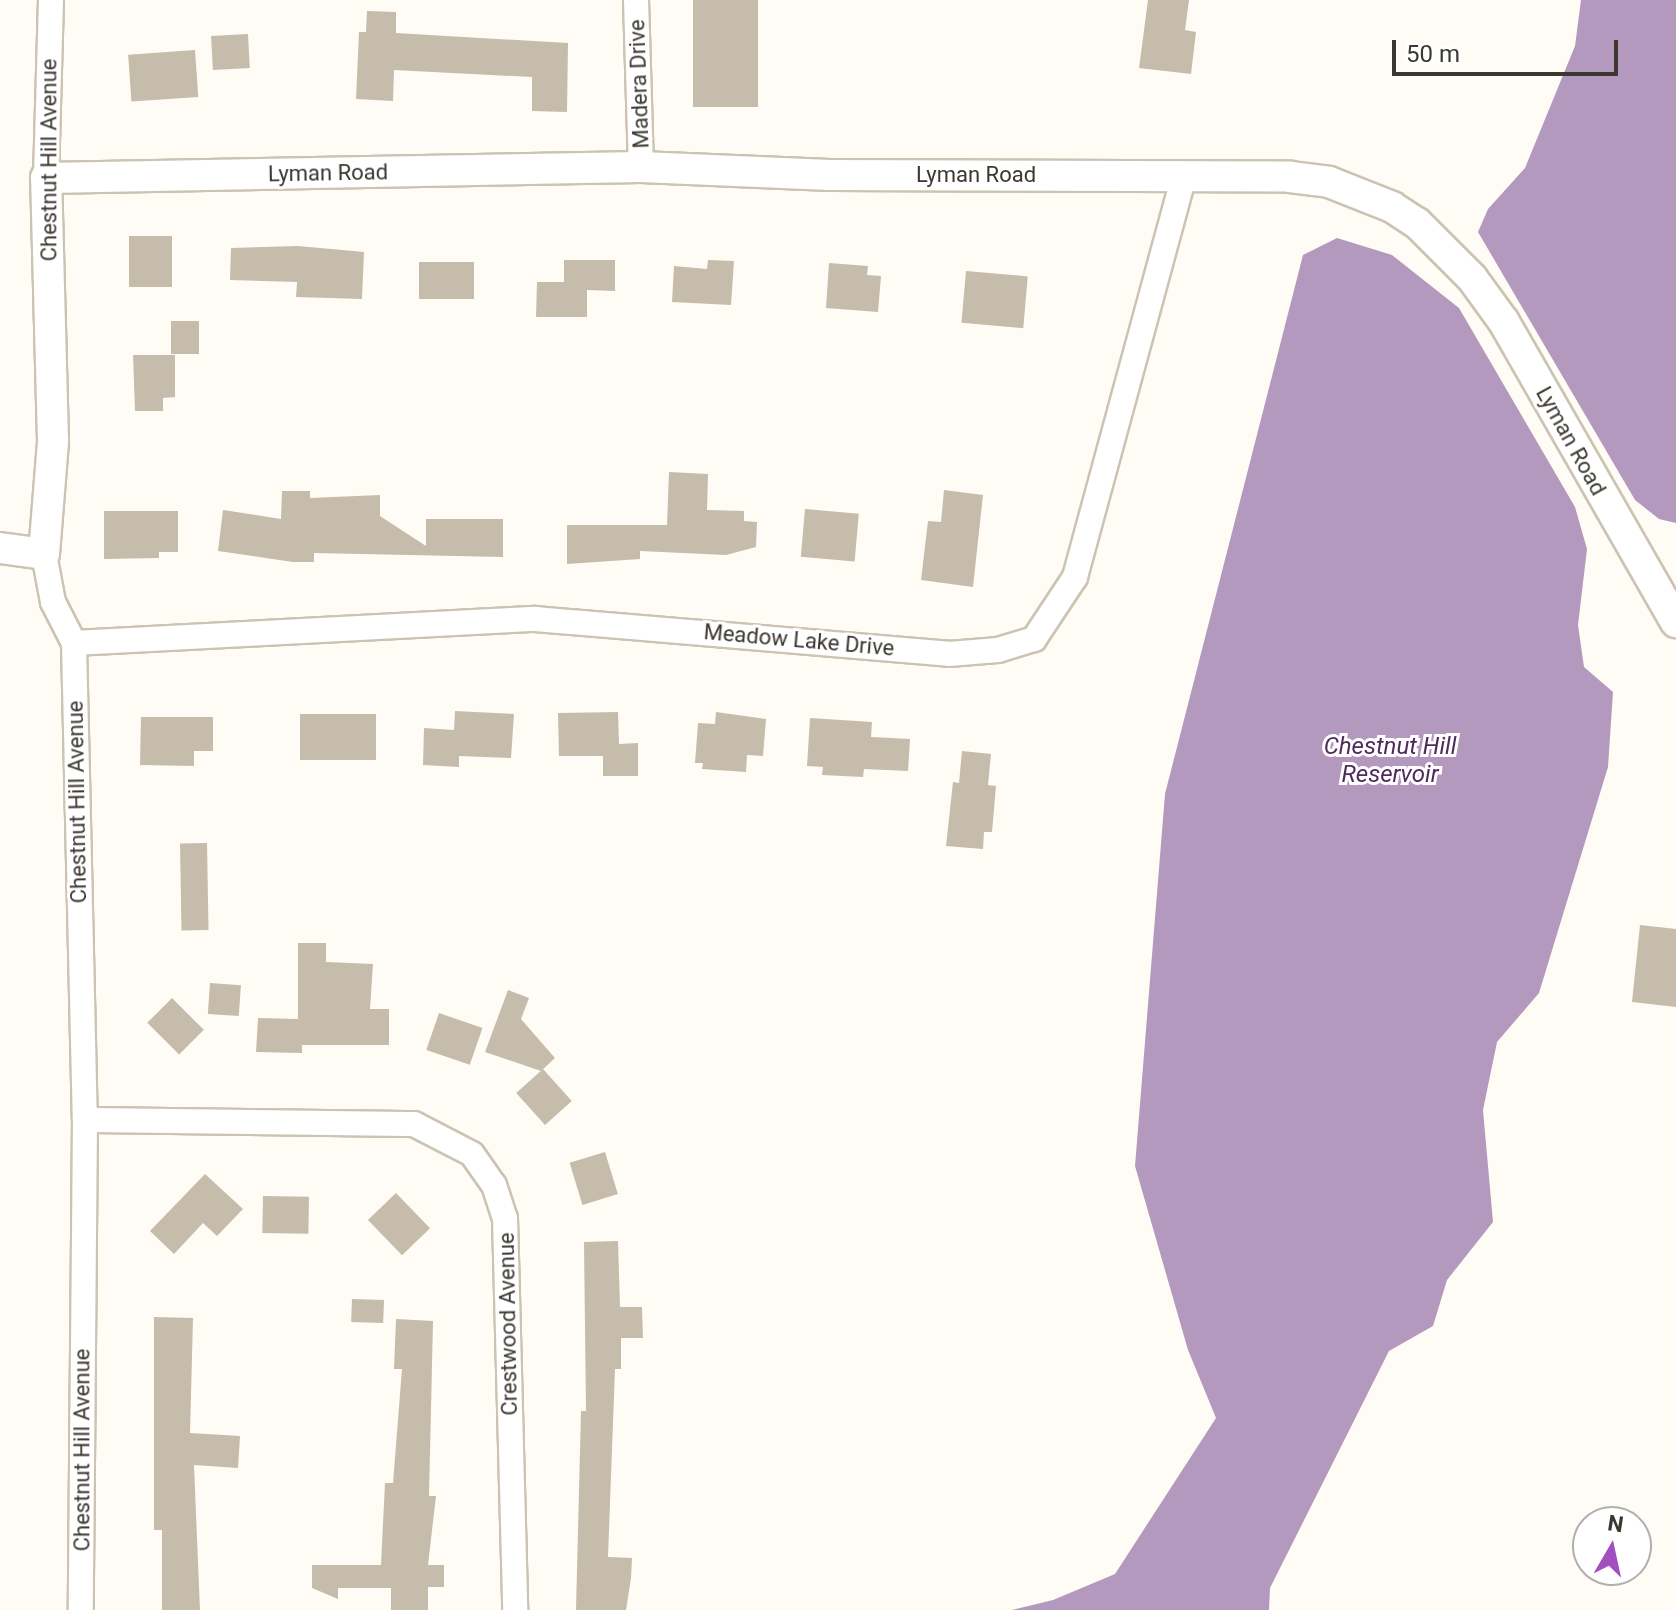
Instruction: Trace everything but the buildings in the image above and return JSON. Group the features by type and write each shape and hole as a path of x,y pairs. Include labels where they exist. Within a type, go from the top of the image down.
{"street":[{"name":"Chestnut Hill Avenue","path":"51,0 46,178 53,441 44,554 53,602 74,643 85,1120 81,1610"},
{"name":"Madera Drive","path":"636,0 641,167"},
{"name":"Lyman Road","path":"46,178 641,167 830,175 1184,176 1329,182 1392,207 1448,250 1504,322 1676,622"},
{"name":"Meadow Lake Drive","path":"74,643 535,619 949,654 998,650 1034,639 1075,577 1184,176"},
{"path":"0,548 44,554"},
{"name":"Crestwood Avenue","path":"85,1120 414,1124 472,1154 494,1185 505,1218 515,1610"}],"water":[{"path":"1581,0 1676,0 1676,523 1659,519 1635,500 1478,232 1488,209 1525,168 1575,46"},
{"name":"Chestnut Hill Reservoir","path":"1337,238 1392,255 1459,308 1575,507 1587,549 1578,625 1584,667 1613,692 1608,767 1539,993 1497,1042 1483,1110 1493,1222 1447,1280 1433,1326 1389,1351 1270,1588 1269,1610 1012,1610 1053,1600 1115,1574 1216,1418 1188,1350 1135,1166 1165,794 1303,255"}]}
